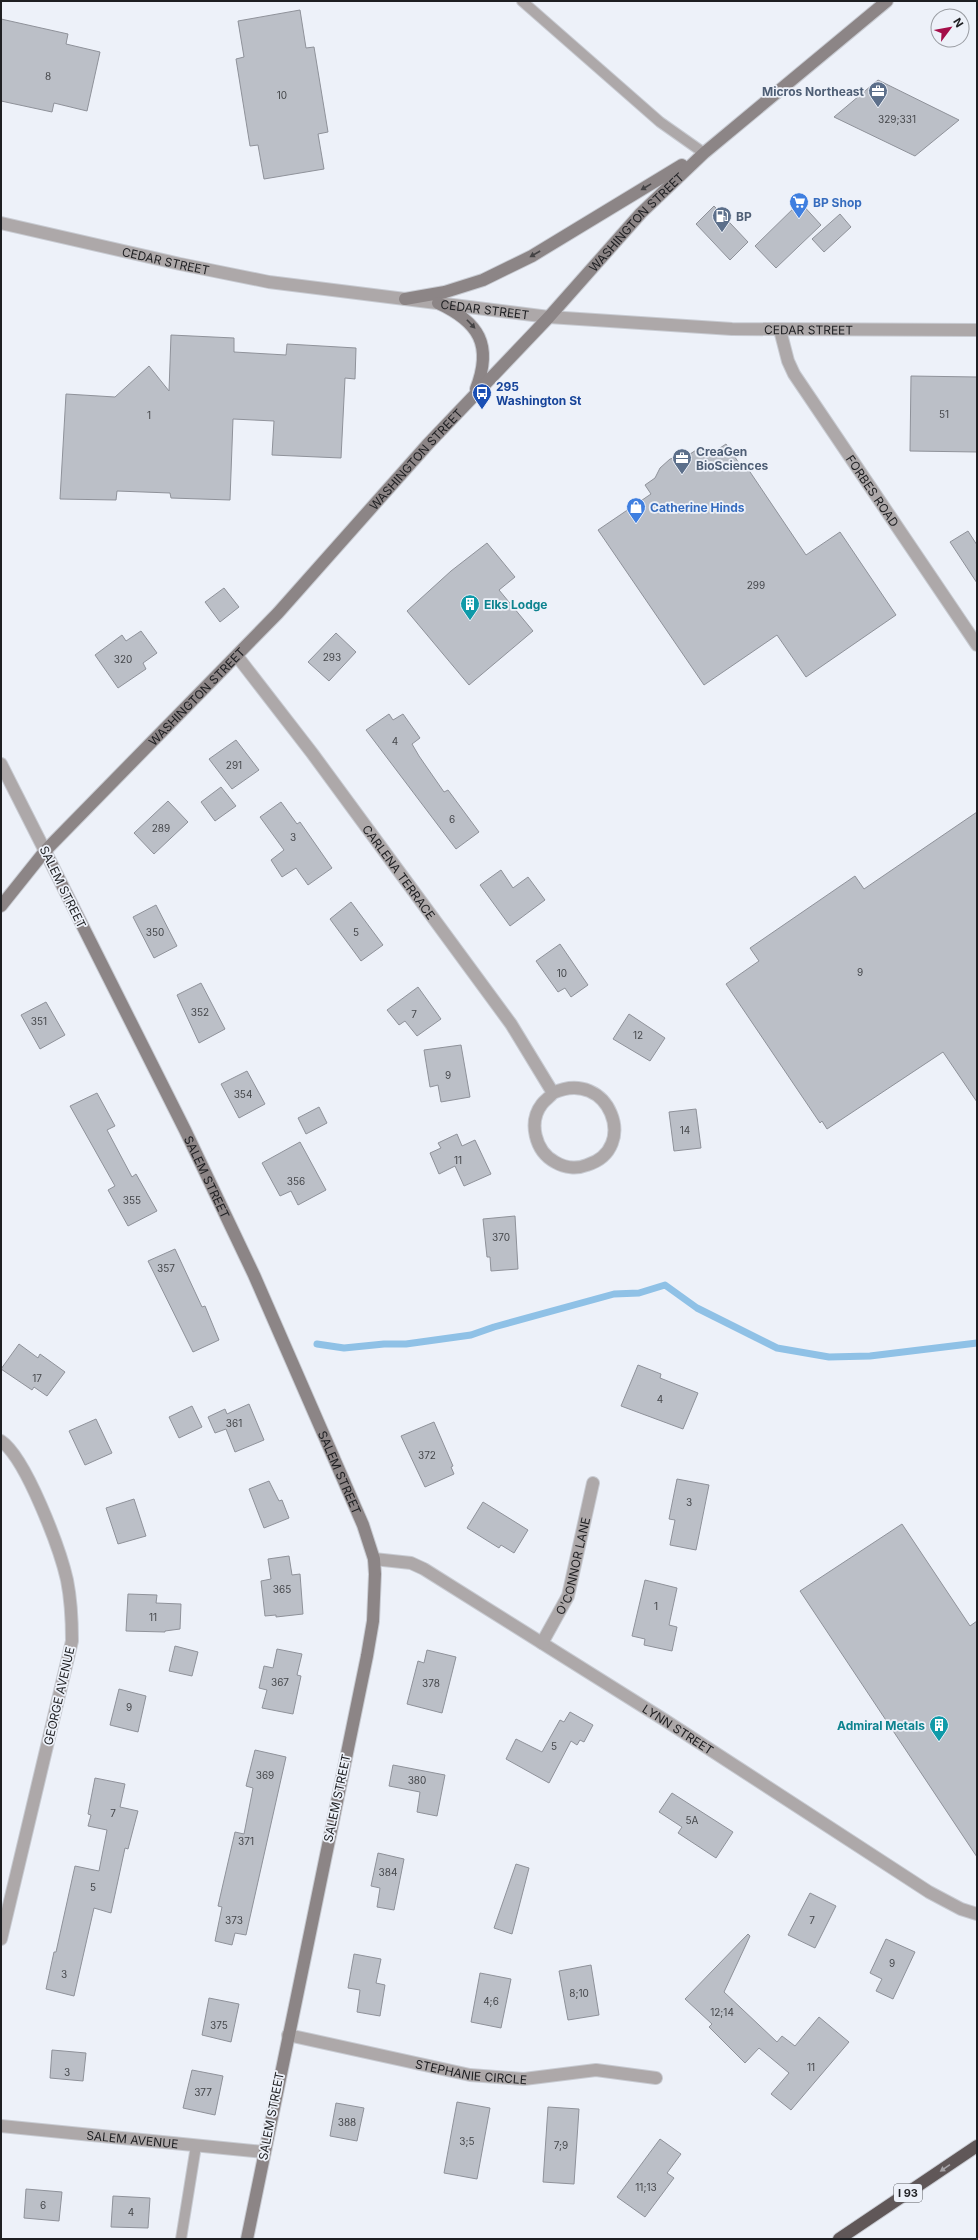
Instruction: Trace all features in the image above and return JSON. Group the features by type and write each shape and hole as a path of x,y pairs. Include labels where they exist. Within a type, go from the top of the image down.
{"highway":[{"name":"I 93","path":"839,2239 977,2146"}],"main road":[{"name":"WASHINGTON STREET","path":"1,906 45,851 237,656 319,569 474,394 548,317 635,219 704,152 887,1"},
{"path":"405,299 460,288 484,280 511,267 704,152"},
{"path":"438,303 472,324 480,339 484,365 474,394"},
{"name":"SALEM STREET","path":"45,851 185,1130 254,1275 346,1484 374,1559 374,1604 367,1656 247,2239"}],"street":[{"name":"CEDAR STREET","path":"1,223 180,264 269,282 548,317 732,329 977,330"},
{"name":"FORBES ROAD","path":"780,330 792,371 977,645"},
{"name":"CARLENA TERRACE","path":"237,656 312,753 502,1012 553,1094"},
{"name":"SALEM STREET","path":"1,764 45,851"},
{"path":"577,1088 592,1092 603,1099 610,1109 614,1122 612,1141 603,1156 591,1164 577,1167 562,1166 546,1156 540,1148 536,1137 535,1121 542,1104 553,1094 577,1088"},
{"name":"GEORGE AVENUE","path":"1,1441 16,1456 28,1478 61,1557 70,1598 72,1641 1,1939"},
{"name":"O'CONNOR LANE","path":"542,1643 568,1596 593,1483"},
{"name":"LYNN STREET","path":"374,1559 411,1564 424,1569 825,1823 929,1892 961,1909 977,1914"},
{"name":"STEPHANIE CIRCLE","path":"288,2035 470,2075 524,2079 596,2070 656,2078"},
{"name":"SALEM AVENUE","path":"1,2126 264,2152"}],"lane":[{"path":"522,1 660,122 704,152"},
{"path":"181,2239 196,2146"}],"building":[{"path":"300,10 306,48 314,47 328,132 318,134 324,169 264,179 258,145 250,146 236,59 244,57 238,21"},
{"path":"1,19 68,34 66,44 100,52 87,111 54,103 52,112 1,101"},
{"path":"878,80 959,120 915,156 834,117"},
{"name":"BP Shop","path":"800,202 821,225 776,268 755,246"},
{"name":"BP","path":"714,206 748,242 730,260 696,224"},
{"path":"840,214 851,227 824,252 812,239"},
{"path":"171,335 234,338 234,352 286,355 287,344 356,348 355,379 345,378 341,458 272,455 274,421 233,419 230,500 171,498 170,493 117,491 116,500 60,499 66,394 115,397 149,366 169,391"},
{"path":"911,376 977,377 977,452 910,451"},
{"path":"726,444 743,469 746,466 806,555 840,532 896,615 806,677 777,635 704,685 598,530 651,494 645,485 655,478 660,468 670,459 690,454 701,447 708,456"},
{"path":"968,531 977,545 977,583 950,542"},
{"name":"Elks Lodge","path":"487,543 515,577 499,590 533,631 469,685 407,611 451,571"},
{"path":"224,588 239,607 220,622 205,602"},
{"path":"141,631 157,653 143,663 146,669 118,688 95,655 122,635 126,641"},
{"path":"336,633 356,652 329,681 308,662"},
{"path":"389,714 393,720 403,714 420,738 412,744 419,756 444,792 448,790 479,832 456,849 366,730"},
{"path":"236,740 259,770 232,789 209,759"},
{"path":"221,787 236,806 215,821 201,802"},
{"path":"168,801 188,822 154,854 134,833"},
{"path":"281,802 297,824 300,822 332,868 308,885 296,868 282,877 271,860 284,850 260,817"},
{"path":"977,812 977,1102 943,1052 827,1129 822,1121 820,1123 726,984 759,961 750,948 855,876 864,889"},
{"path":"501,870 513,888 528,877 545,900 510,926 480,885"},
{"path":"351,902 383,945 361,961 330,919"},
{"path":"156,905 177,946 154,958 133,917"},
{"path":"560,944 588,985 571,997 565,988 558,992 536,961"},
{"path":"201,983 225,1029 199,1043 177,995"},
{"path":"418,987 441,1019 417,1036 405,1021 399,1025 387,1010"},
{"path":"46,1002 65,1035 40,1049 21,1015"},
{"path":"629,1014 665,1038 650,1061 613,1039"},
{"path":"461,1045 470,1097 441,1102 438,1085 430,1087 424,1050"},
{"path":"247,1071 265,1104 239,1118 221,1084"},
{"path":"97,1093 115,1126 107,1130 132,1177 136,1174 157,1211 128,1226 108,1190 115,1186 70,1106"},
{"path":"319,1107 327,1123 306,1134 298,1118"},
{"path":"696,1109 701,1148 674,1151 669,1112"},
{"path":"457,1134 462,1146 475,1140 491,1174 464,1186 455,1166 439,1174 430,1153 441,1148 438,1143"},
{"path":"300,1142 326,1190 298,1205 291,1191 280,1196 262,1163"},
{"path":"515,1216 518,1269 491,1271 490,1257 487,1257 483,1219"},
{"path":"175,1249 202,1307 205,1306 219,1340 193,1352 148,1261"},
{"path":"19,1344 38,1358 40,1354 65,1372 47,1396 34,1387 32,1390 1,1369"},
{"path":"638,1365 661,1374 660,1378 698,1393 683,1429 621,1406"},
{"path":"249,1404 264,1440 235,1452 226,1429 215,1433 208,1417 225,1409 227,1414"},
{"path":"192,1406 202,1427 179,1438 169,1417"},
{"path":"96,1419 112,1453 85,1465 69,1431"},
{"path":"434,1422 453,1466 451,1467 454,1474 425,1487 401,1436"},
{"path":"677,1479 709,1485 696,1550 670,1545 675,1520 669,1519"},
{"path":"269,1481 279,1501 282,1500 289,1518 264,1528 249,1489"},
{"path":"134,1499 146,1536 118,1544 106,1508"},
{"path":"483,1502 528,1530 514,1553 501,1545 499,1548 467,1528"},
{"name":"Admiral Metals","path":"902,1524 970,1626 977,1621 977,1857 800,1591"},
{"path":"289,1556 292,1575 300,1574 303,1614 276,1617 276,1615 265,1616 261,1581 271,1579 268,1559"},
{"path":"645,1580 677,1588 669,1625 677,1627 672,1651 644,1645 645,1639 632,1636"},
{"path":"128,1594 157,1595 156,1603 181,1604 180,1629 165,1632 126,1631"},
{"path":"175,1646 198,1652 192,1676 169,1671"},
{"path":"277,1649 302,1654 297,1675 301,1676 293,1714 262,1708 267,1690 259,1688 264,1666 273,1668"},
{"path":"427,1650 456,1657 442,1713 407,1704 418,1661 424,1663"},
{"path":"119,1689 146,1696 138,1732 110,1725"},
{"path":"570,1712 593,1725 584,1742 580,1740 577,1745 571,1741 549,1783 506,1759 516,1739 542,1752 560,1720 564,1722"},
{"path":"255,1750 286,1757 246,1935 235,1933 232,1945 215,1941 222,1907 218,1906 235,1832 244,1834 253,1788 246,1786"},
{"path":"393,1765 445,1775 437,1816 417,1812 420,1792 389,1786"},
{"path":"95,1778 125,1784 120,1807 138,1811 128,1849 125,1848 111,1913 94,1908 74,1996 46,1989 54,1952 56,1952 75,1866 99,1871 107,1830 88,1826 91,1815 88,1814"},
{"path":"672,1793 733,1832 716,1858 678,1833 682,1827 659,1812"},
{"path":"378,1853 404,1859 394,1910 377,1907 380,1888 371,1886"},
{"path":"516,1864 529,1868 512,1934 494,1928"},
{"path":"810,1893 836,1906 815,1948 788,1935"},
{"path":"748,1934 750,1936 724,1992 777,2042 782,2036 795,2046 819,2017 849,2042 791,2110 771,2094 789,2073 759,2048 745,2063 709,2027 712,2024 685,1999"},
{"path":"886,1939 915,1952 893,1999 876,1991 882,1979 870,1973"},
{"path":"354,1954 381,1959 376,1983 385,1985 380,2016 357,2012 360,1990 348,1988"},
{"path":"591,1965 599,2015 568,2020 559,1971"},
{"path":"480,1973 511,1979 501,2028 471,2022"},
{"path":"209,1998 239,2004 231,2042 202,2035"},
{"path":"52,2050 86,2053 83,2081 50,2078"},
{"path":"192,2070 223,2076 215,2115 183,2108"},
{"path":"457,2102 490,2108 477,2179 444,2173"},
{"path":"336,2103 364,2108 357,2141 330,2136"},
{"path":"548,2107 579,2109 574,2184 543,2182"},
{"path":"660,2139 681,2154 667,2173 674,2178 645,2217 617,2197"},
{"path":"26,2189 62,2192 59,2221 24,2218"},
{"path":"113,2196 150,2198 148,2228 111,2227"}],"waterway":[{"path":"317,1344 344,1348 384,1344 406,1344 471,1335 494,1327 614,1294 639,1293 665,1285 697,1308 777,1348 829,1357 870,1356 977,1343"}],"place":[{"name":"Micros Northeast","path":"878,108"},
{"name":"BP Shop","path":"799,219"},
{"name":"BP","path":"722,233"},
{"name":"295 Washington St","path":"482,410"},
{"name":"CreaGen BioSciences","path":"682,475"},
{"name":"Catherine Hinds","path":"636,524"},
{"name":"Elks Lodge","path":"470,621"},
{"name":"Admiral Metals","path":"939,1742"}]}
